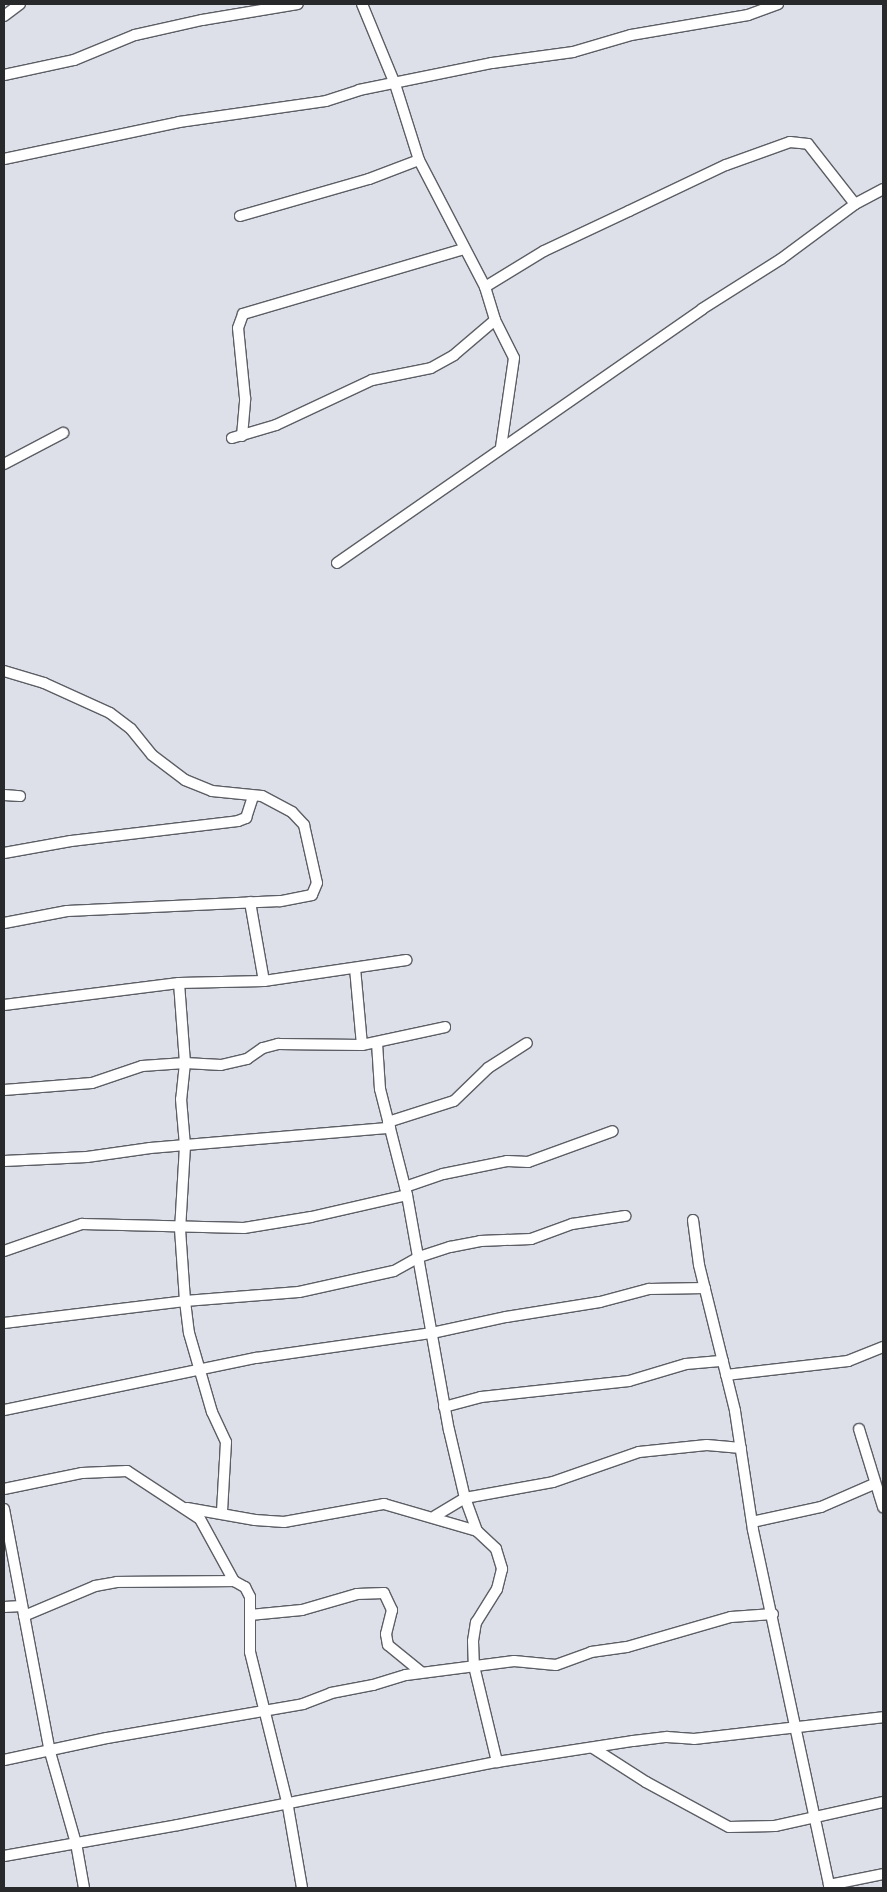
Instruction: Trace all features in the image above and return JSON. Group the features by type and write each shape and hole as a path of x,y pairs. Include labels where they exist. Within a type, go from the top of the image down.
{"street":[{"path":"4,16 20,4"},
{"path":"4,75 74,60 135,36 202,20 298,4"},
{"path":"362,4 395,84 419,160 485,287 495,320 514,363 501,447"},
{"path":"4,160 179,122 326,101 359,90 492,63 573,52 632,35 748,15 778,4"},
{"path":"485,287 544,251 726,165 790,142 808,144 855,204"},
{"path":"240,216 369,179 419,160"},
{"path":"337,563 501,447 702,309 781,259 855,204 882,192"},
{"path":"464,249 243,314 238,328 245,398 237,437 276,425 372,380 431,368 454,355 495,320"},
{"path":"4,464 62,433"},
{"path":"4,672 52,686 110,713 131,729 152,755 185,780 212,791 253,796 276,802 292,812 304,825 318,883 316,890 306,896 250,902 67,911 4,924"},
{"path":"4,795 20,796"},
{"path":"4,853 71,841 238,821 246,818 253,796"},
{"path":"250,902 264,981"},
{"path":"4,1005 179,983 264,981 406,960"},
{"path":"355,968 362,1045"},
{"path":"179,983 185,1063 181,1117 185,1146 180,1229 185,1300 189,1334 201,1368 212,1412 226,1442 222,1512"},
{"path":"4,1090 92,1083 142,1066 185,1063 221,1065 247,1059 264,1048 278,1044 362,1045 445,1027"},
{"path":"377,1043 380,1089 406,1191 444,1407 465,1498 477,1530 496,1549 502,1569 497,1589 476,1622 474,1666 497,1762"},
{"path":"4,1161 87,1157 389,1125 454,1101 488,1068 527,1043"},
{"path":"4,1251 82,1224 117,1223 180,1229 244,1228 311,1217 406,1191 443,1174 507,1161 528,1162 613,1131"},
{"path":"4,1323 185,1300 299,1292 394,1271 419,1257 480,1241 531,1239 572,1224 625,1216"},
{"path":"693,1220 705,1288 742,1448 752,1522 830,1887 883,1874"},
{"path":"4,1410 201,1368 432,1334 506,1317 600,1302 649,1289 705,1288"},
{"path":"726,1375 848,1361 883,1347"},
{"path":"444,1407 481,1397 629,1381 686,1364 723,1361"},
{"path":"859,1429 874,1484 883,1508"},
{"path":"435,1516 465,1498 553,1482 640,1452 707,1445 742,1448"},
{"path":"4,1489 82,1473 127,1470 147,1482 168,1500 188,1508 222,1512 255,1520 284,1522 384,1504 396,1505 420,1516 435,1516 477,1530"},
{"path":"752,1522 821,1507 874,1484"},
{"path":"188,1508 200,1519 234,1581"},
{"path":"4,1513 50,1752 76,1843 84,1888"},
{"path":"4,1607 23,1611 95,1586 117,1582 234,1581 245,1587 250,1597 250,1652 263,1711 287,1801 302,1888"},
{"path":"250,1615 302,1610 357,1594 384,1592 392,1610 386,1634 388,1645 421,1672"},
{"path":"4,1760 50,1752 107,1738 303,1704 331,1693 421,1672 514,1661 556,1665 591,1652 626,1647 731,1617 773,1614"},
{"path":"4,1856 497,1762 667,1737 694,1739 795,1729 883,1717"},
{"path":"593,1748 646,1782 729,1827 775,1826 814,1819 883,1802"}]}
